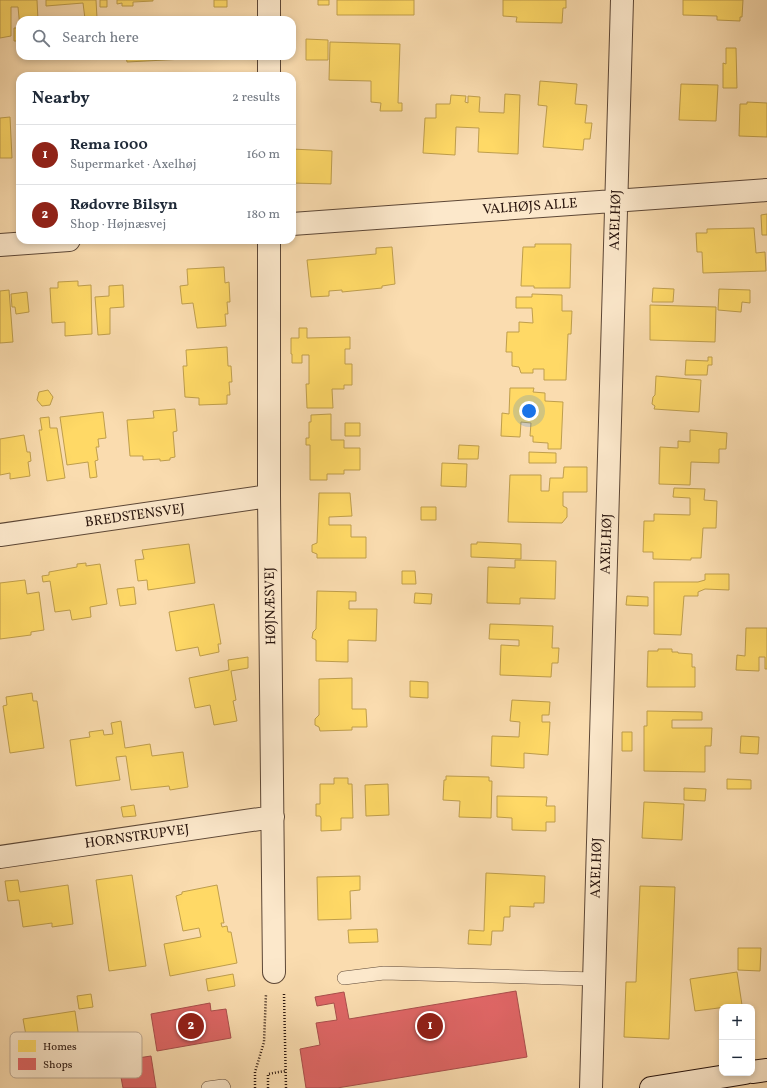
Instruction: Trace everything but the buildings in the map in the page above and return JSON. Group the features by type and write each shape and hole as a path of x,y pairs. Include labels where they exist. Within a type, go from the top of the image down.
{"street":[{"path":"269,0 269,16"},
{"name":"AXELHØJ","path":"591,1088 622,0"},
{"path":"269,60 269,72"},
{"name":"VALHØJS ALLE","path":"296,224 767,190"},
{"path":"0,245 16,244"},
{"name":"HØJNÆSVEJ","path":"269,244 269,496 274,972"},
{"name":"BREDSTENSVEJ","path":"0,535 269,496"},
{"name":"HORNSTRUPVEJ","path":"0,857 273,817"},
{"path":"755,1072 767,1070"},
{"path":"651,1088 726,1076"}],"lane":[{"path":"344,978 384,973 594,979"},
{"path":"208,1088 223,1086 224,1088"}],"path":[{"path":"255,1088 255,1072 264,1042 266,989 274,972 284,978 286,1088"},
{"path":"268,1088 268,1074 285,1071"}],"place":[{"name":"Rødovre Bilsyn","path":"191,1026"},
{"name":"Rema 1000","path":"430,1026"}]}
